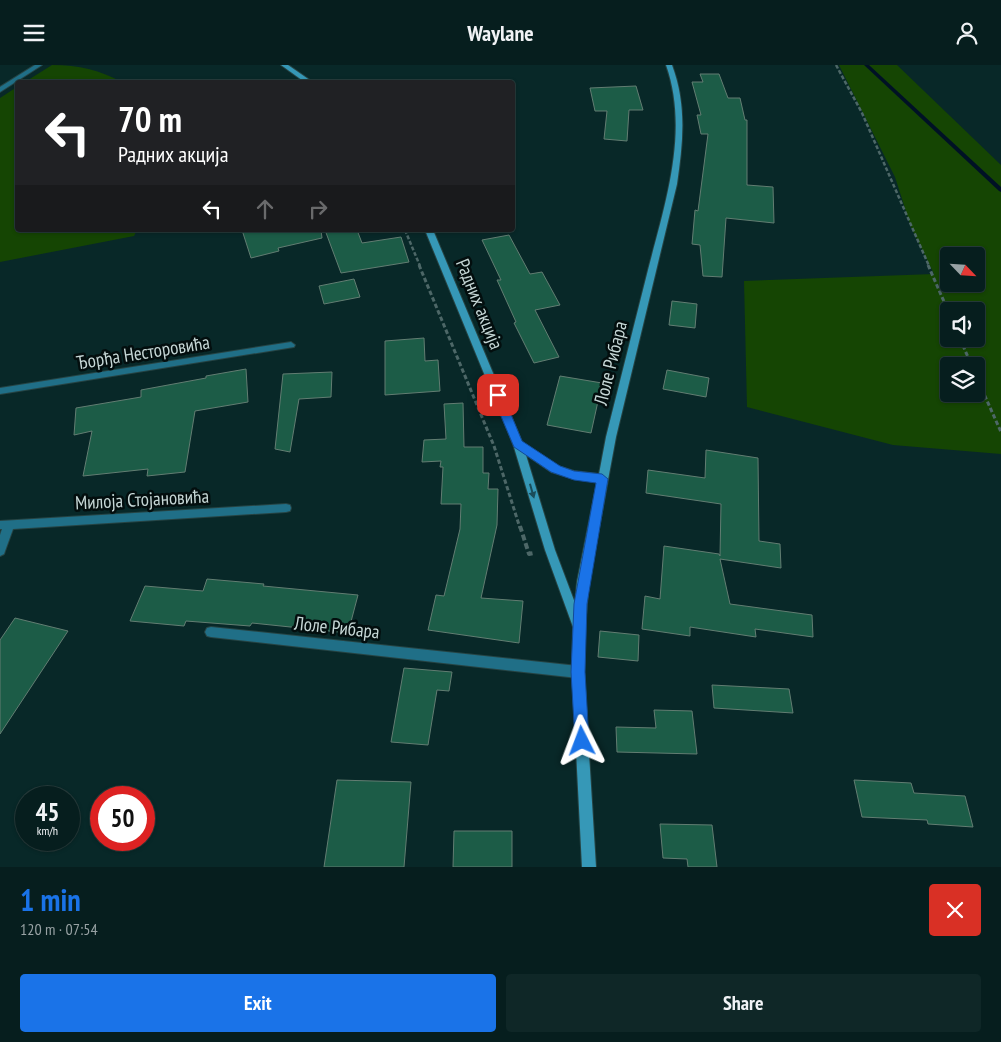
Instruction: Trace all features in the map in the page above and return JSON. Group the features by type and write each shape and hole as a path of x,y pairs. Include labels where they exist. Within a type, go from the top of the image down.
{"main road":[{"path":"284,65 306,80"},
{"name":"Лоле Рибара","path":"589,867 578,672 578,626 583,582 602,479 672,184 678,150 681,124 676,87 670,65"},
{"name":"Радних акција","path":"430,232 518,444 550,550 578,626"},
{"path":"518,444 556,469 574,475 602,479"}],"street":[{"path":"16,80 39,65"},
{"path":"0,90 15,80"},
{"name":"Ђорђа Несторовића","path":"0,391 291,345"},
{"name":"Милоја Стојановића","path":"4,524 286,507"},
{"path":"0,551 4,524"},
{"name":"Лоле Рибара","path":"211,632 578,672"}],"path":[{"path":"836,65 862,113 944,302"},
{"path":"406,232 494,446 529,554 550,550"},
{"path":"985,396 1001,432"}],"green space":[{"path":"52,65 88,69 118,80 28,80"},
{"path":"839,65 897,65 1001,165 1001,454 893,445 747,407 744,281 934,274 911,227 895,177"},
{"path":"15,88 15,232 136,232 134,236 0,262 0,98"}],"building":[{"path":"700,74 719,74 728,98 740,98 745,120 747,120 747,185 773,187 774,223 726,218 722,277 703,276 700,245 692,244 695,210 698,211 708,134 701,134 697,115 701,115 692,82 703,82"},
{"path":"636,86 643,110 629,110 627,141 604,139 607,111 595,111 590,88"},
{"path":"243,232 321,232 322,238 278,248 279,251 251,258"},
{"path":"326,232 358,232 362,243 401,237 409,262 341,273"},
{"path":"509,235 530,274 542,272 560,305 535,310 559,357 534,363 514,323 516,322 497,280 501,280 482,240"},
{"path":"354,279 360,297 324,304 319,286"},
{"path":"672,301 697,304 695,328 669,325"},
{"path":"424,338 425,361 438,360 440,391 385,395 385,341"},
{"path":"246,369 248,402 195,411 185,472 147,476 148,469 83,476 92,431 74,435 76,408 141,397 141,390"},
{"path":"667,370 709,378 706,397 663,389"},
{"path":"332,372 331,397 299,399 290,452 275,449 283,374"},
{"path":"560,376 602,383 591,433 547,425"},
{"path":"463,403 464,447 483,447 483,473 489,473 488,489 498,489 497,525 481,598 523,601 519,643 428,630 436,595 444,596 460,529 461,504 441,504 443,467 440,467 441,461 422,462 424,440 446,439 444,404"},
{"path":"706,450 758,458 759,541 780,544 781,568 720,559 730,604 812,615 813,637 755,629 756,637 690,627 690,636 642,629 645,596 660,599 664,546 719,554 720,556 721,504 646,493 648,470 705,478"},
{"path":"207,579 358,595 348,633 252,623 250,626 186,621 184,626 130,621 145,586 203,591"},
{"path":"15,618 68,631 0,734 0,640"},
{"path":"600,631 639,635 638,661 598,657"},
{"path":"404,668 452,672 449,691 437,690 428,745 391,742"},
{"path":"712,685 789,689 793,713 714,708"},
{"path":"654,710 692,711 697,754 617,752 616,727 656,728"},
{"path":"337,780 411,782 404,867 324,867"},
{"path":"854,780 911,783 914,793 965,796 973,827 928,824 927,820 862,817"},
{"path":"660,824 712,825 717,867 688,867 687,859 663,858"},
{"path":"454,831 512,831 512,867 453,867"}],"waterway":[{"path":"866,65 1001,190"}],"route":[{"path":"498,395 518,444 556,469 574,475 602,479 583,582 578,626 578,672 582,741"}]}
